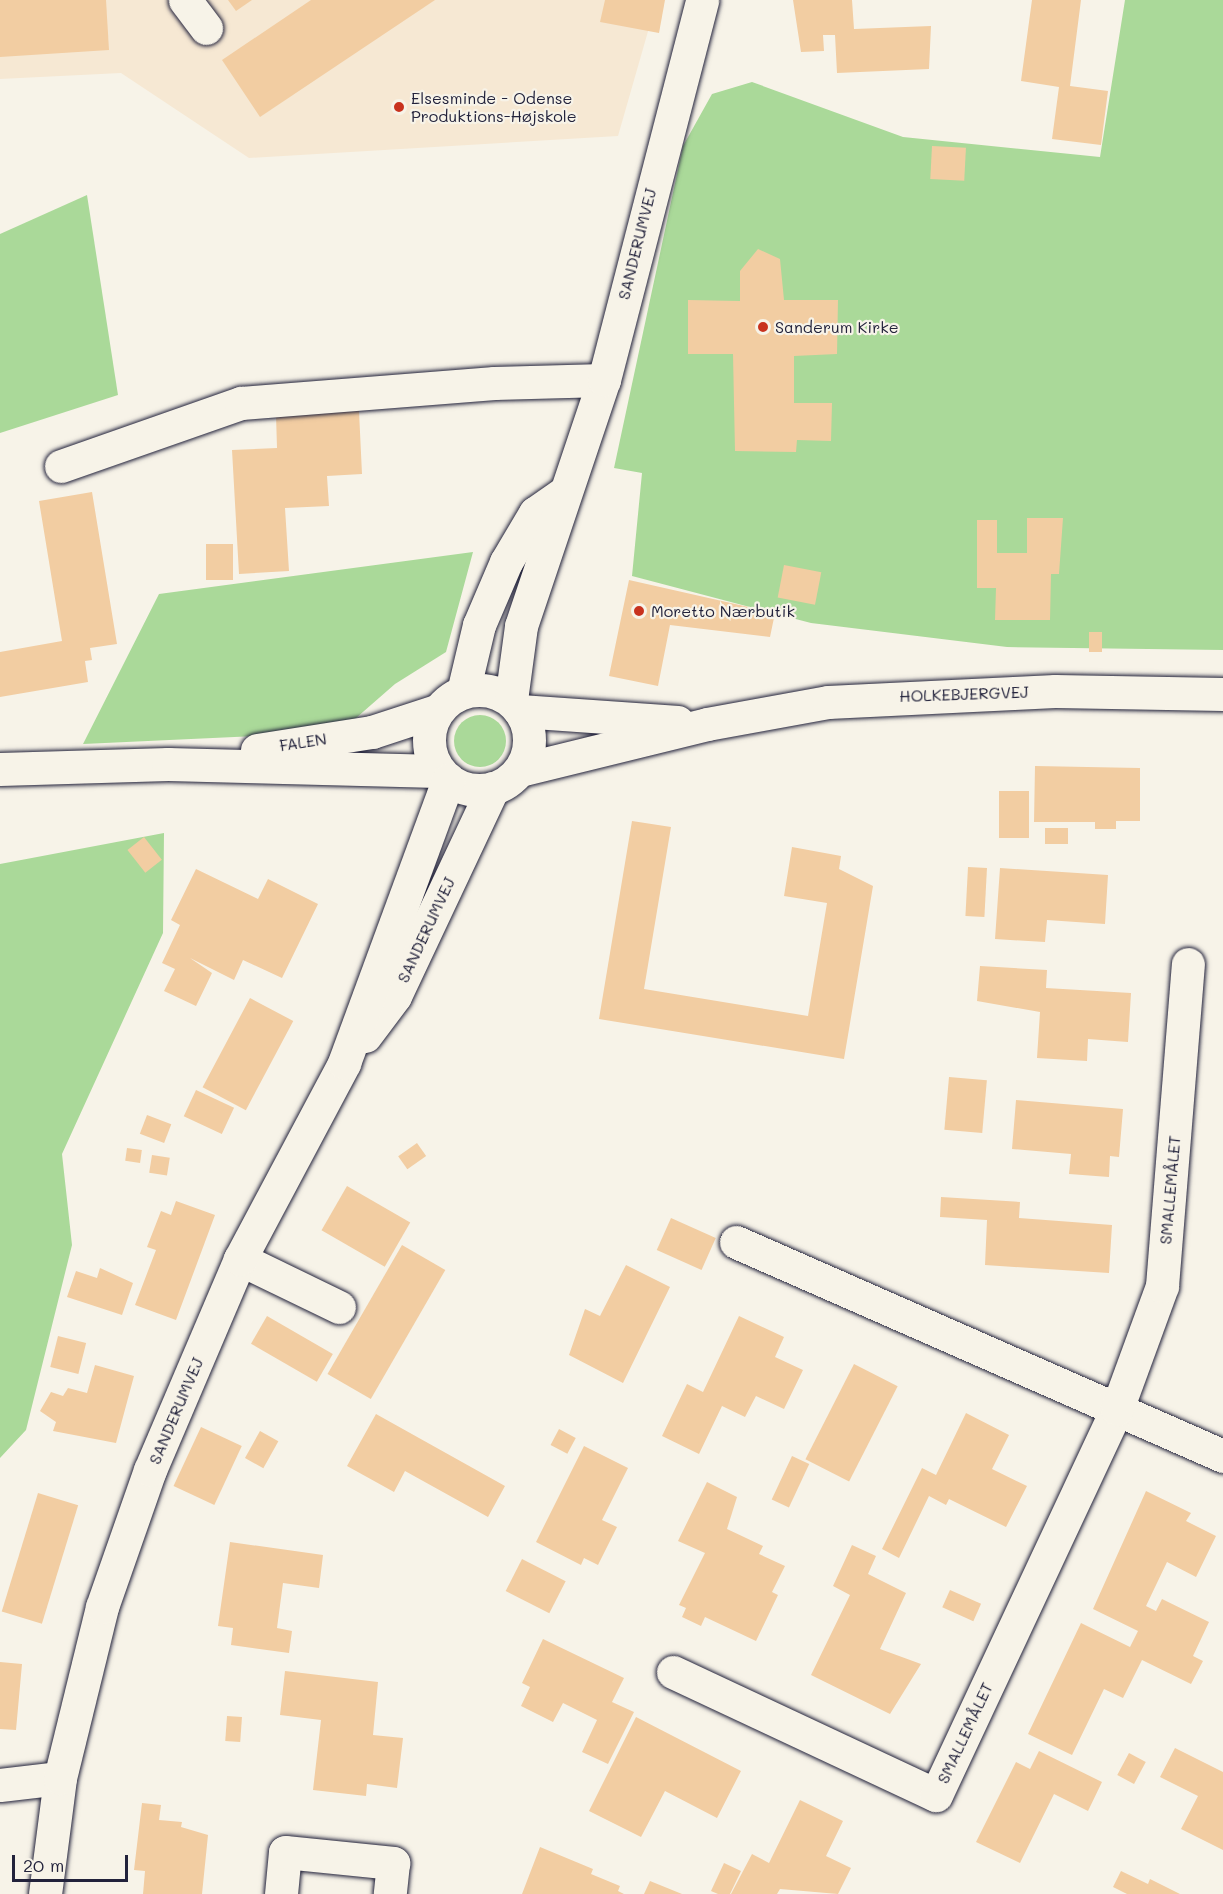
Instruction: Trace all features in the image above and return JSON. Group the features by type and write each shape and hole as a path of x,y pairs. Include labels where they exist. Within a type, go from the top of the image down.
{"street":[{"path":"185,0 206,28"},
{"name":"SANDERUMVEJ","path":"515,705 521,626 546,542 571,489 604,380 702,0"},
{"path":"61,466 241,403 494,383 604,380"},
{"path":"463,692 479,625 506,562 535,513 571,489"},
{"path":"480,689 515,705 529,738 520,770 493,788 476,790 443,776 428,743 436,711 463,692 480,689"},
{"name":"HOLKEBJERGVEJ","path":"520,770 707,724 900,696 1223,694"},
{"name":"HOLKEBJERGVEJ","path":"515,705 707,724"},
{"name":"FALEN","path":"168,764 372,732 436,711"},
{"name":"FALEN","path":"0,769 168,764 443,776"},
{"name":"SANDERUMVEJ","path":"45,1894 60,1778 102,1607 150,1470 240,1259 344,1063 443,776"},
{"name":"SANDERUMVEJ","path":"344,1063 395,996 493,788"},
{"name":"SMALLEMÅLET","path":"673,1672 936,1795 1117,1409 1162,1286 1188,964"},
{"path":"736,1242 1223,1455"},
{"path":"240,1259 339,1307"},
{"path":"0,1785 60,1778"},
{"path":"281,1894 285,1852 393,1863 390,1894"}],"shaded area":[{"name":"Elsesminde - Odense Produktions-Højskole","path":"0,0 657,0 618,136 249,158 121,73 0,79"}],"green space":[{"path":"1125,0 1223,0 1223,650 1007,647 811,623 632,576 642,473 614,468 683,146 712,94 752,82 903,137 1100,157"},
{"path":"87,195 118,395 0,433 0,234"},
{"path":"473,552 446,652 395,684 340,732 83,744 159,594"},
{"path":"475,715 485,715 499,722 506,741 499,760 485,767 475,767 465,763 458,756 454,746 454,736 458,726 465,719"},
{"path":"164,833 163,933 62,1154 72,1245 26,1430 0,1458 0,864"}],"building":[{"path":"0,0 106,0 109,50 0,57"},
{"path":"228,0 252,0 236,11"},
{"path":"311,0 435,0 260,117 222,60"},
{"path":"605,0 665,0 659,33 600,22"},
{"path":"793,0 852,0 854,29 931,26 929,69 837,73 835,35 823,35 824,51 801,52"},
{"path":"1032,0 1081,0 1070,86 1108,91 1101,145 1052,139 1059,87 1021,81"},
{"path":"932,146 966,148 964,181 930,179"},
{"name":"Sanderum Kirke","path":"758,249 780,259 784,300 838,300 837,354 794,356 794,403 832,403 831,441 797,440 796,452 735,451 733,354 688,354 688,300 740,301 740,271"},
{"path":"359,411 362,474 327,476 329,506 285,508 289,571 239,574 232,450 277,448 276,415"},
{"path":"92,492 117,644 90,648 92,660 85,661 88,682 0,697 0,652 62,641 39,501"},
{"path":"1027,518 1063,518 1059,574 1051,574 1050,620 995,620 996,588 977,588 977,520 997,520 997,553 1027,553"},
{"path":"206,544 233,544 233,580 206,580"},
{"path":"784,565 821,572 815,605 778,597"},
{"path":"629,580 775,613 770,637 670,625 658,686 609,676"},
{"path":"1089,632 1102,632 1102,652 1089,652"},
{"path":"1035,766 1140,768 1140,821 1116,821 1116,829 1095,829 1095,822 1034,822"},
{"path":"999,791 1029,791 1029,838 999,838"},
{"path":"632,821 671,827 644,989 808,1016 827,903 784,896 792,847 841,856 839,869 873,886 844,1059 599,1019"},
{"path":"1045,828 1068,828 1068,844 1045,844"},
{"path":"144,837 162,860 145,873 127,850"},
{"path":"968,867 987,868 984,917 965,916"},
{"path":"1000,868 1108,875 1105,924 1047,920 1045,942 995,939"},
{"path":"196,869 258,899 268,879 318,904 282,978 243,960 234,980 190,958 212,973 196,1006 164,991 175,969 162,963 180,925 171,920"},
{"path":"980,966 1047,970 1046,988 1131,993 1128,1042 1088,1039 1087,1061 1037,1058 1040,1012 977,1001"},
{"path":"250,998 293,1021 246,1110 203,1087"},
{"path":"949,1077 987,1080 982,1133 944,1130"},
{"path":"196,1090 234,1108 222,1134 184,1116"},
{"path":"1016,1100 1123,1109 1119,1157 1110,1156 1109,1177 1069,1174 1071,1154 1012,1149"},
{"path":"147,1115 171,1124 164,1143 140,1134"},
{"path":"417,1143 426,1156 407,1169 398,1156"},
{"path":"127,1148 142,1150 140,1163 125,1161"},
{"path":"152,1155 170,1158 167,1176 149,1173"},
{"path":"347,1186 410,1222 385,1267 322,1230"},
{"path":"941,1197 1020,1202 1019,1218 1112,1225 1109,1273 985,1265 987,1220 940,1217"},
{"path":"176,1201 215,1215 176,1320 135,1305 156,1250 147,1247 161,1211 171,1215"},
{"path":"671,1218 716,1238 702,1270 657,1250"},
{"path":"402,1245 445,1270 371,1399 328,1374"},
{"path":"626,1265 670,1287 623,1383 569,1355 585,1309 600,1316"},
{"path":"100,1268 133,1283 122,1315 67,1297 76,1271 97,1278"},
{"path":"267,1316 333,1354 317,1382 251,1344"},
{"path":"739,1316 784,1337 775,1357 803,1370 784,1409 756,1396 745,1417 722,1406 699,1454 662,1436 687,1384 703,1392"},
{"path":"58,1336 86,1343 78,1374 50,1367"},
{"path":"854,1364 898,1386 849,1482 805,1459"},
{"path":"95,1365 134,1376 116,1443 53,1431 56,1422 40,1411 51,1392 63,1396 68,1388 87,1393"},
{"path":"966,1413 1009,1435 992,1469 1027,1486 1006,1527 949,1499 946,1505 929,1496 899,1558 882,1549 922,1468 936,1475"},
{"path":"376,1414 505,1486 488,1517 405,1471 394,1492 347,1466"},
{"path":"201,1427 242,1446 214,1505 174,1486"},
{"path":"559,1429 576,1438 567,1454 551,1445"},
{"path":"260,1431 278,1441 263,1468 245,1458"},
{"path":"584,1446 628,1468 602,1520 617,1527 598,1565 584,1558 581,1565 536,1542"},
{"path":"792,1456 809,1464 789,1508 772,1500"},
{"path":"707,1482 737,1497 727,1529 763,1546 759,1554 785,1566 772,1592 778,1595 756,1641 705,1617 701,1626 682,1617 686,1608 679,1605 705,1553 678,1541"},
{"path":"1146,1491 1191,1513 1186,1521 1216,1536 1196,1577 1167,1562 1146,1606 1156,1611 1162,1599 1209,1622 1193,1656 1203,1661 1191,1684 1142,1660 1123,1698 1104,1689 1072,1755 1028,1734 1081,1623 1130,1647 1138,1631 1093,1609"},
{"path":"38,1493 78,1505 42,1624 2,1612"},
{"path":"230,1542 323,1555 319,1588 283,1583 277,1628 292,1631 289,1653 231,1645 233,1628 218,1626"},
{"path":"852,1545 876,1556 868,1574 906,1593 880,1649 921,1664 890,1714 811,1675 850,1595 833,1586"},
{"path":"522,1559 566,1581 549,1613 506,1591"},
{"path":"950,1590 981,1604 973,1621 942,1607"},
{"path":"543,1639 624,1678 612,1702 634,1712 608,1764 582,1752 597,1720 563,1703 553,1722 521,1706 530,1687 522,1683"},
{"path":"0,1662 22,1664 16,1730 0,1729"},
{"path":"285,1671 378,1682 373,1735 403,1738 397,1788 367,1784 366,1796 313,1790 321,1720 280,1715"},
{"path":"227,1716 242,1717 240,1742 225,1741"},
{"path":"636,1717 741,1771 717,1818 665,1791 641,1837 589,1811"},
{"path":"1175,1748 1223,1772 1223,1850 1181,1829 1198,1796 1160,1777"},
{"path":"1039,1751 1102,1782 1088,1811 1054,1794 1020,1863 976,1842 1016,1762 1030,1769"},
{"path":"1129,1753 1146,1762 1134,1784 1117,1775"},
{"path":"800,1800 843,1821 826,1856 851,1868 838,1894 780,1889 777,1894 731,1894 752,1854 769,1863"},
{"path":"142,1803 161,1805 159,1820 182,1822 181,1827 208,1835 202,1894 143,1894 145,1871 134,1870"},
{"path":"540,1847 593,1869 591,1874 620,1886 618,1891 624,1894 522,1894"},
{"path":"724,1863 741,1871 730,1894 718,1894 711,1891"},
{"path":"1121,1871 1148,1884 1150,1879 1180,1894 1127,1894 1113,1887"},
{"path":"650,1881 682,1894 644,1894"}],"place":[{"name":"Elsesminde - Odense Produktions-Højskole","path":"399,107"},
{"name":"Sanderum Kirke","path":"763,327"},
{"name":"Moretto Nærbutik","path":"639,611"}]}
